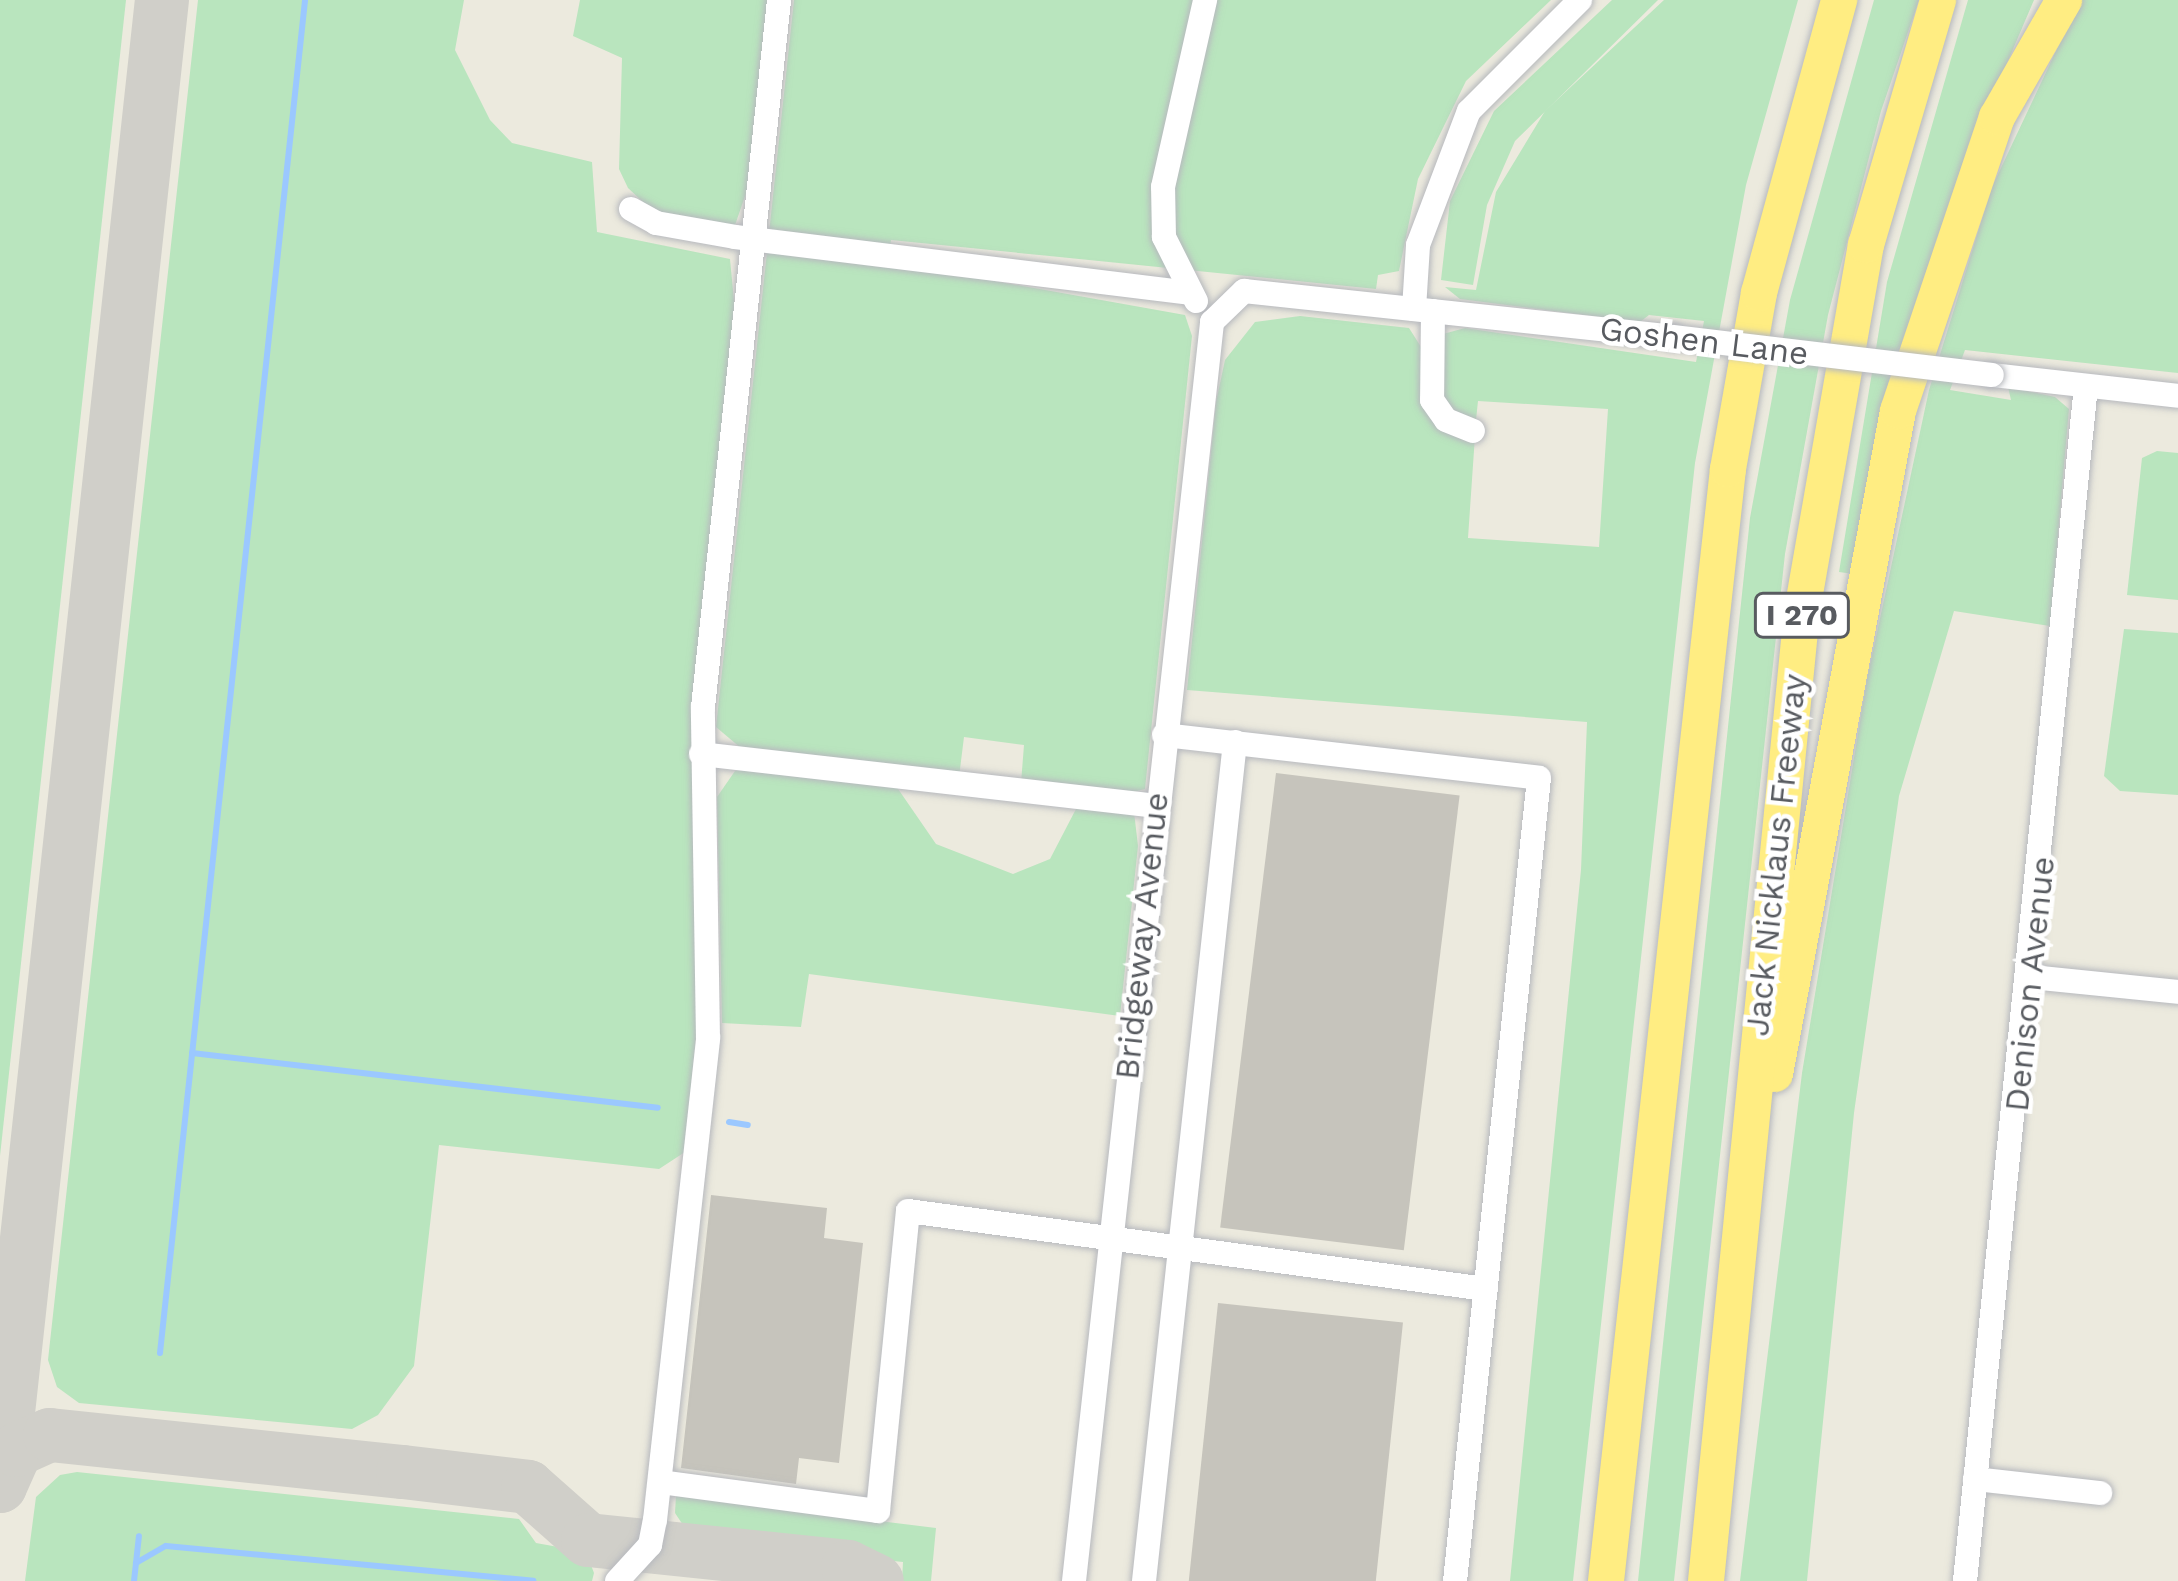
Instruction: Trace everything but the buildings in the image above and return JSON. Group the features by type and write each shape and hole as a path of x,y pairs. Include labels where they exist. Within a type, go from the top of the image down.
{"highway":[{"name":"I 270","path":"1606,1581 1728,469 1759,293 1839,0"},
{"name":"Jack Nicklaus Freeway","path":"1706,1581 1802,611 1841,357 1938,0"},
{"path":"1740,1242 1898,411 1996,117 2064,0"}],"street":[{"path":"617,1581 650,1545 710,1004 701,754 779,0"},
{"path":"1205,0 1163,187 1164,237 1190,292 1211,322"},
{"path":"1473,431 1446,420 1432,400 1418,245 1469,111 1580,0"},
{"path":"631,209 656,223 753,238 1190,292"},
{"name":"Goshen Lane","path":"1211,322 1230,297 1261,292 2178,396"},
{"name":"Bridgeway Avenue","path":"1074,1581 1211,322"},
{"name":"Denison Avenue","path":"1965,1581 2032,977 2086,386"},
{"path":"1164,735 1539,778 1455,1581"},
{"path":"1144,1581 1234,742"},
{"path":"701,754 1156,806"},
{"path":"2032,977 2178,992"},
{"path":"660,1482 878,1511 908,1211 1110,1243 1486,1289"},
{"path":"1975,1479 2100,1493"}],"green space":[{"path":"0,0 126,0 0,1156"},
{"path":"198,0 464,0 455,50 490,120 512,143 592,162 597,232 730,259 736,322 693,705 701,982 685,1152 659,1169 439,1145 414,1366 378,1415 352,1429 79,1403 57,1387 48,1360"},
{"path":"580,0 771,0 752,176 734,228 658,216 628,188 619,169 622,58 573,36"},
{"path":"794,0 1551,0 1466,81 1418,179 1399,271 1378,275 1376,289 891,240 888,262 1185,315 1192,336 1145,789 1121,795 1021,783 1024,745 964,737 959,777 742,749 716,727"},
{"path":"1612,0 1658,0 1515,141 1487,205 1473,285 1441,280 1450,201 1494,111"},
{"path":"1664,0 1798,0 1746,185 1695,463 1573,1581 1510,1581 1581,870 1587,722 1187,690 1216,402 1225,360 1255,322 1300,316 1409,328 1423,350 1421,382 1475,436 1468,538 1599,547 1608,409 1478,401 1476,420 1456,414 1443,398 1443,334 1465,328 1696,362 1704,321 1649,315 1640,322 1460,299 1445,287 1476,290 1496,192 1545,111"},
{"path":"1874,0 1919,0 1881,111 1828,315 1785,554 1674,1581 1638,1581 1750,518 1790,300"},
{"path":"1968,0 2034,0 1969,152 1854,574 1839,572 1887,282"},
{"path":"2080,0 2178,0 2178,373 1965,350 1950,390 2011,400 2008,387 2055,397 2069,409 2050,626 1954,611 1899,796 1854,1113 1807,1581 1740,1581 1802,1073 1867,679 1929,390 1992,187"},
{"path":"2157,451 2178,453 2178,600 2127,595 2142,458"},
{"path":"2124,629 2178,633 2178,795 2120,791 2104,776"},
{"path":"753,766 894,783 936,844 1013,874 1050,859 1076,809 1094,804 1134,812 1138,846 1120,1016 809,974 801,1027 722,1023 717,797 735,771"},
{"path":"77,1472 519,1519 536,1543 586,1552 594,1573 592,1581 25,1581 36,1497 60,1475"},
{"path":"676,1496 936,1528 931,1581 902,1581 903,1562 693,1540 675,1513"}],"waterway":[{"path":"160,1353 305,0"},
{"path":"192,1053 658,1108"},
{"path":"729,1122 748,1125"},
{"path":"134,1581 139,1536"},
{"path":"136,1563 166,1546 533,1581"}],"taxiway":[{"path":"0,1486 162,0"},
{"path":"0,1486 16,1450 50,1435 403,1472 528,1487 588,1540 848,1567 877,1581"}]}
